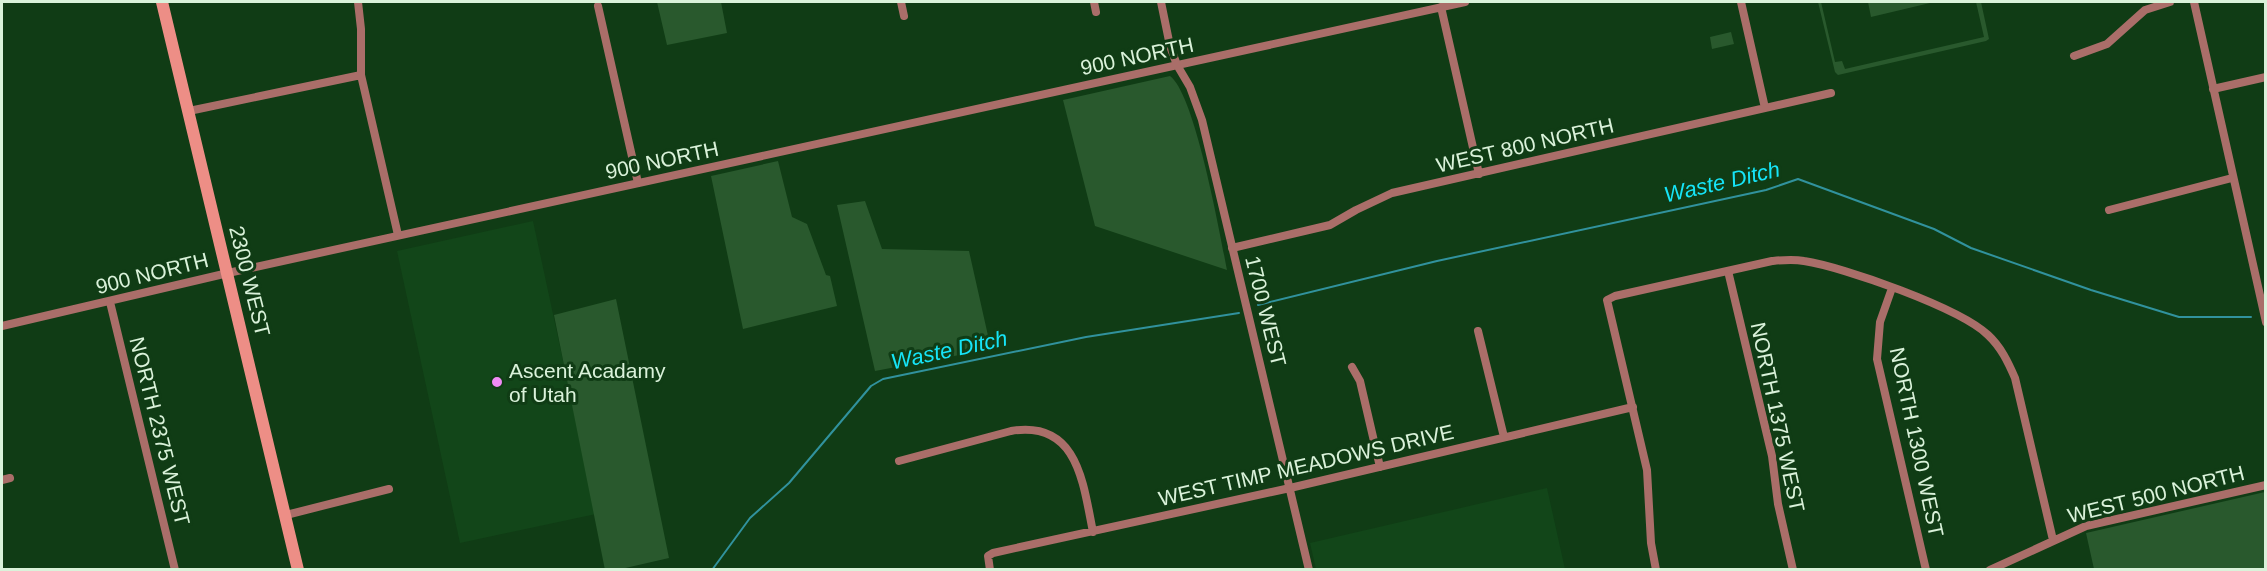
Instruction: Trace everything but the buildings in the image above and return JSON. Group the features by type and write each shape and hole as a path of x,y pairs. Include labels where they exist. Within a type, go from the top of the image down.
{"main road":[{"name":"2300 WEST","path":"162,2 298,570"}],"street":[{"path":"358,2 361,29 361,75 398,235"},
{"path":"901,2 904,16"},
{"path":"1094,2 1096,12"},
{"name":"1700 WEST","path":"1161,2 1170,46 1177,65 1190,87 1202,120 1309,570"},
{"name":"900 NORTH","path":"2,326 398,235 1465,2"},
{"path":"1741,2 1766,108"},
{"path":"2074,56 2107,44 2145,10 2170,2"},
{"path":"2194,2 2265,322"},
{"path":"598,6 638,183"},
{"path":"1441,7 1479,174"},
{"path":"189,111 361,75"},
{"path":"2213,88 2265,77"},
{"name":"WEST 800 NORTH","path":"1232,248 1330,225 1392,193 1831,93"},
{"path":"2109,210 2232,178"},
{"path":"1656,570 1651,543 1647,470 1607,300 1772,261 1804,261 1819,264 1892,288 1968,320 1988,335 2004,354 2015,378 2053,540"},
{"name":"NORTH 1375 WEST","path":"1728,271 1772,456 1780,514 1793,570"},
{"name":"NORTH 1300 WEST","path":"1892,288 1877,335 1877,359 1926,570"},
{"name":"NORTH 2375 WEST","path":"110,302 175,570"},
{"path":"1479,331 1504,437"},
{"path":"1352,367 1360,381 1380,467"},
{"name":"WEST TIMP MEADOWS DRIVE","path":"990,570 988,556 993,553 1290,488 1633,407"},
{"path":"899,461 1023,429 1034,429 1053,436 1068,450 1078,466 1093,532"},
{"name":"WEST 500 NORTH","path":"1990,570 2086,526 2265,485"},
{"path":"286,515 389,489"}],"shaded area":[{"path":"657,2 721,2 727,33 667,45"},
{"path":"1818,2 1821,2 1835,62 1842,61 1845,69 1984,37 1976,2 1981,2 1989,39 1838,75 1835,72"},
{"path":"1868,2 1930,2 1930,3 1871,17"},
{"path":"1731,32 1734,44 1712,49 1710,37"},
{"path":"1170,76 1179,88 1197,136 1227,270 1095,226 1063,100"},
{"path":"778,161 792,217 807,224 826,275 830,276 837,306 743,329 711,176"},
{"path":"865,201 882,249 969,251 991,349 875,371 837,205"},
{"name":"Ascent Acadamy of Utah","path":"533,221 596,514 460,543 397,251"},
{"path":"616,299 669,558 621,569 605,570 554,315"},
{"path":"1547,488 1565,569 1316,569 1310,543"},
{"path":"2265,492 2265,569 2094,569 2086,533"}],"waterway":[{"name":"Waste Ditch","path":"1258,305 1437,261 1766,190 1798,179 1934,229 1971,248 2091,290 2179,317 2251,317"},
{"name":"Waste Ditch","path":"712,570 750,518 789,483 871,386 883,379 1086,337 1239,313"}],"place":[{"name":"Ascent Acadamy of Utah","path":"497,382"}]}
